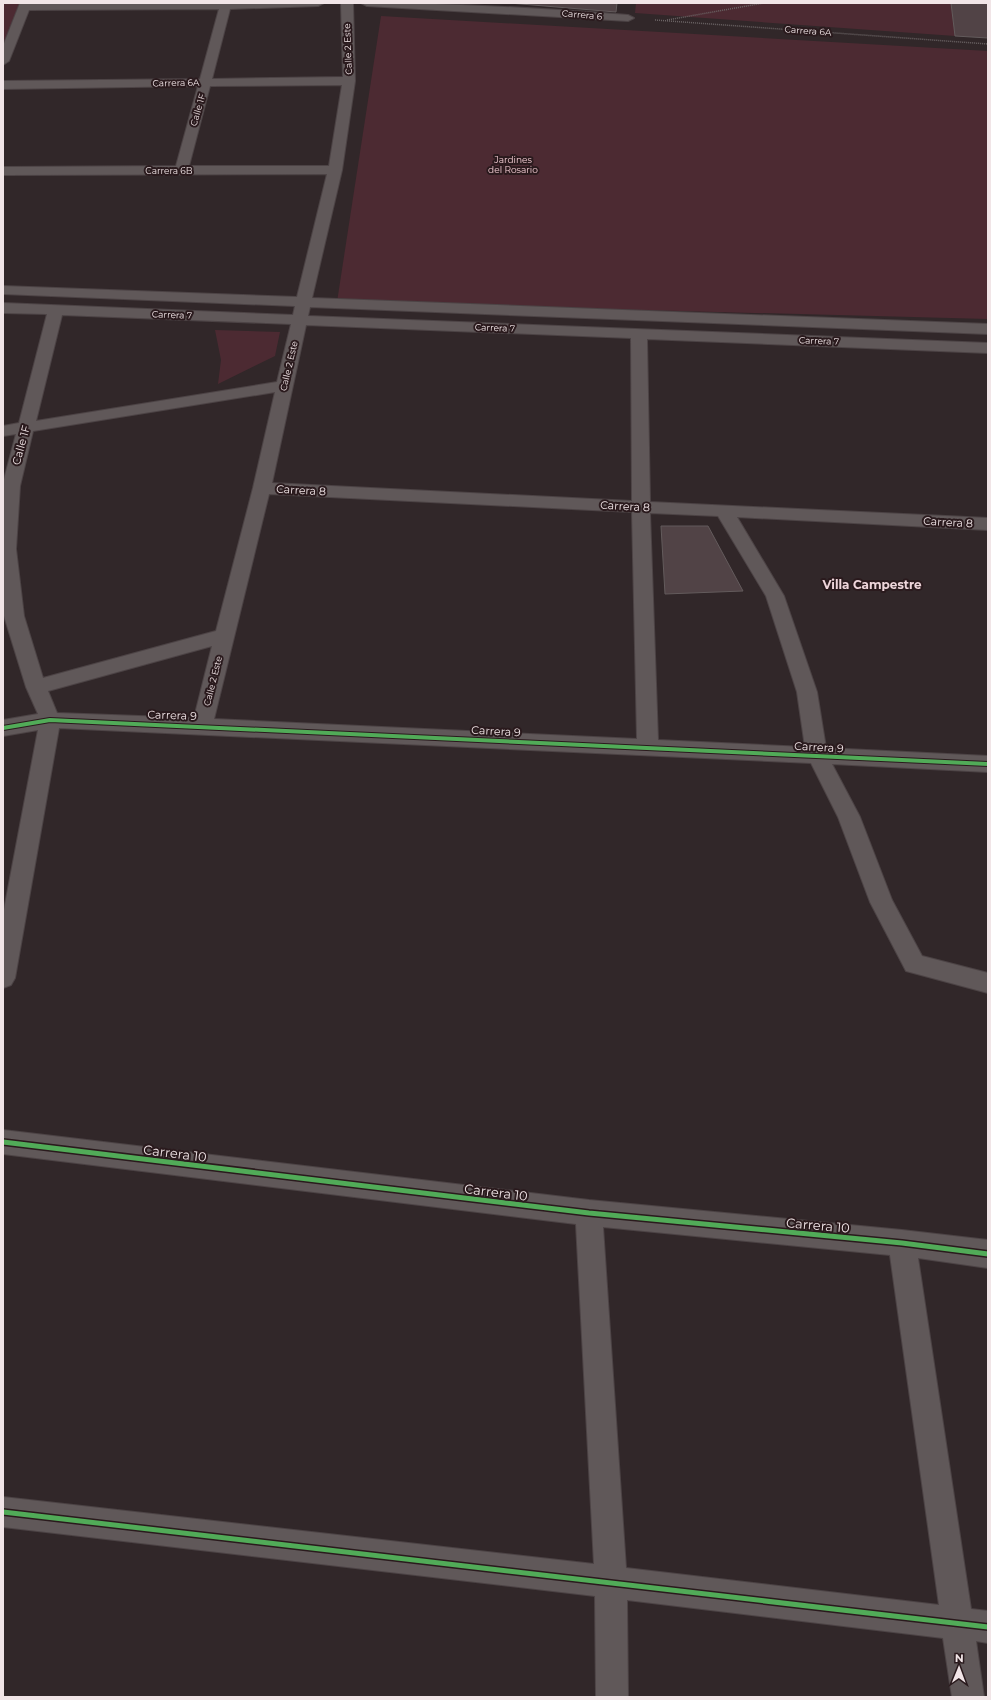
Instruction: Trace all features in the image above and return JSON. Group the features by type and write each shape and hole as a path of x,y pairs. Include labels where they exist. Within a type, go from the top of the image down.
{"street":[{"path":"3,61 25,5 226,5 318,3"},
{"name":"Calle 2 Este","path":"202,726 262,488 284,386 335,170 349,81 347,3"},
{"name":"Carrera 6","path":"368,3 545,12 628,18"},
{"name":"Calle 1F","path":"181,171 226,5"},
{"name":"Carrera 6A","path":"3,85 349,81"},
{"name":"Carrera 6B","path":"3,171 335,170"},
{"name":"Carrera 7","path":"3,290 988,329"},
{"name":"Carrera 7","path":"3,308 988,348"},
{"name":"Calle 1F","path":"50,720 36,688 14,616 7,549 11,486 56,310"},
{"path":"639,334 641,507 648,747"},
{"path":"3,431 284,386"},
{"name":"Carrera 8","path":"262,488 988,524"},
{"path":"724,511 775,596 808,692 817,756 850,817 881,902 914,964 988,984"},
{"path":"36,688 224,636"},
{"path":"3,978 50,720"},
{"name":"Carrera 9","path":"3,728 50,720 988,764"},
{"name":"Carrera 10","path":"3,1142 589,1213 902,1243 988,1254"},
{"path":"589,1213 611,1582 612,1697"},
{"path":"902,1243 968,1697"},
{"path":"3,1512 988,1627"}],"path":[{"path":"662,21 764,3"}],"green space":[{"path":"3,3 23,3 3,51"},
{"path":"636,3 951,3 955,36 635,13"},
{"name":"Jardines del Rosario","path":"381,16 988,51 988,319 337,302"},
{"path":"215,330 280,332 275,356 218,384 221,360"}],"building":[{"path":"509,3 617,3 616,12"},
{"path":"951,3 988,3 988,38 955,36"},
{"path":"661,526 708,526 743,591 665,594"}],"cycle path":[{"path":"3,728 50,720 988,764"},
{"path":"3,1142 589,1213 902,1243 988,1254"},
{"path":"3,1512 988,1627"}],"district":[{"name":"Villa Campestre","path":"872,585"}]}
